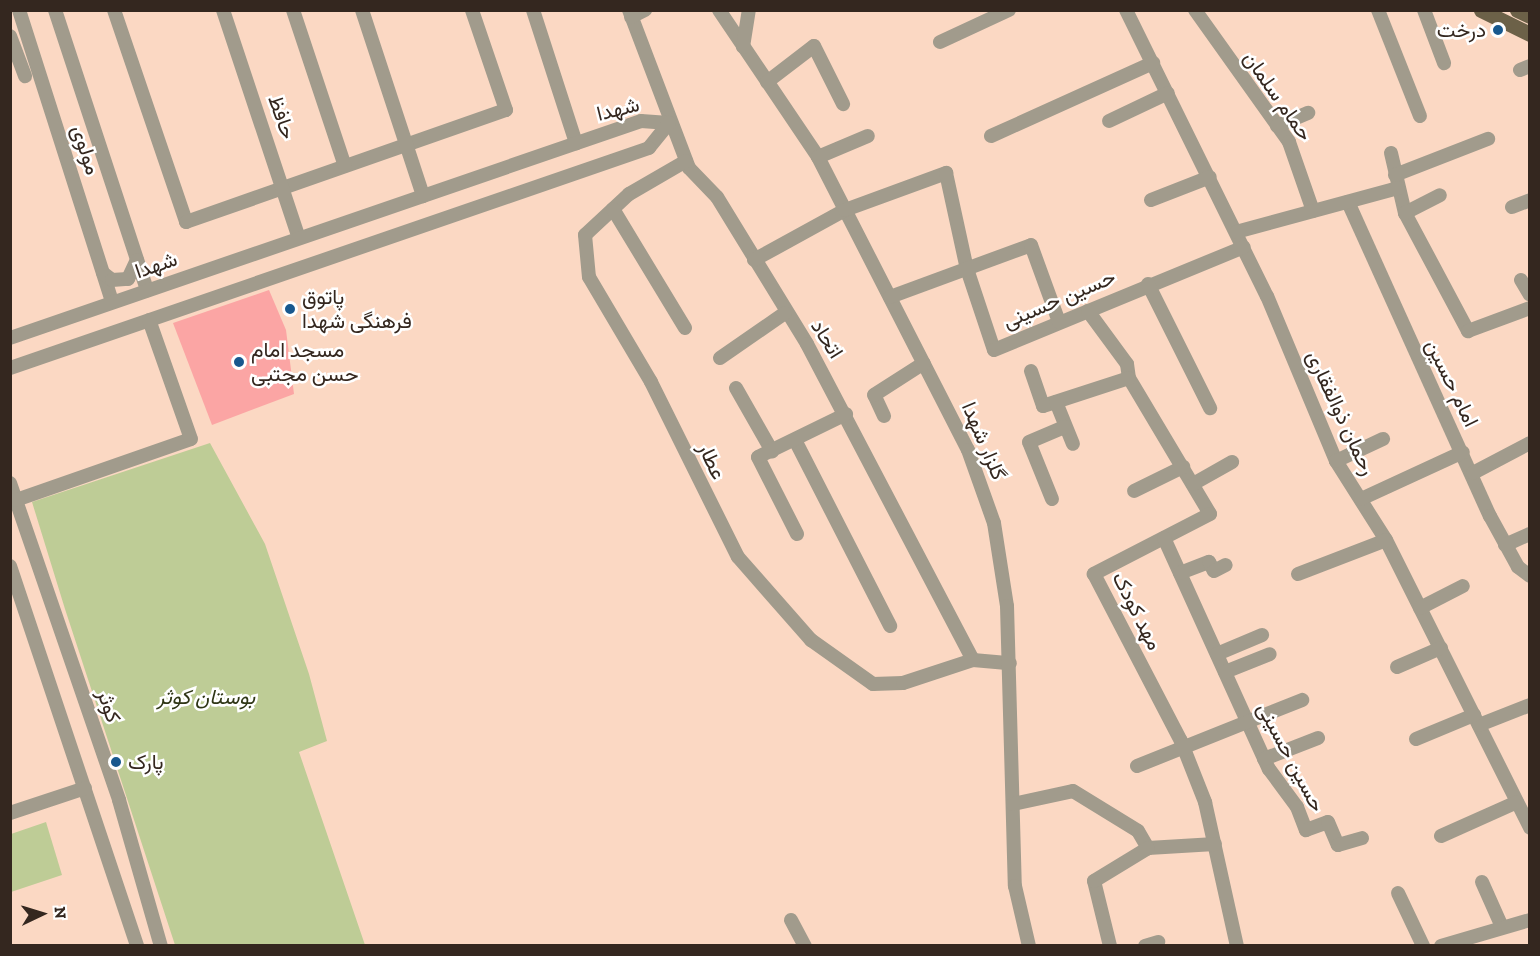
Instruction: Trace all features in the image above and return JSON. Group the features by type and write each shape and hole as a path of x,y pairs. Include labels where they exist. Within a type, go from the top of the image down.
{"main road":[{"path":"1481,10 1530,34"},
{"path":"1517,10 1530,15"}],"street":[{"name":"مولوی","path":"19,10 112,302"},
{"name":"مولوی","path":"55,10 147,291"},
{"path":"114,10 186,222 506,110 472,10"},
{"name":"حافظ","path":"223,10 284,188 298,238"},
{"path":"293,10 345,166"},
{"path":"362,10 423,196"},
{"path":"532,10 576,143"},
{"path":"630,14 645,10"},
{"name":"گلزار شهدا","path":"719,10 818,157 968,450 994,523 1010,663 1015,886 1029,945"},
{"path":"743,47 749,10"},
{"name":"رحمان ذوالفقاری","path":"1126,10 1244,248 1336,461 1386,540 1530,828"},
{"name":"حمام سلمان","path":"1195,10 1277,126 1303,173 1313,211"},
{"path":"1378,10 1420,116"},
{"path":"1424,10 1444,63"},
{"path":"940,42 1004,12"},
{"name":"اتحاد","path":"630,14 669,123 686,161 717,197 846,414 973,660"},
{"path":"10,36 25,76"},
{"path":"767,82 814,46 843,104"},
{"path":"991,136 1153,63"},
{"path":"1109,121 1168,93"},
{"path":"1277,126 1308,113"},
{"name":"شهدا","path":"10,338 641,121 669,123"},
{"name":"شهدا","path":"10,368 649,148 669,123"},
{"path":"818,157 868,136"},
{"path":"1236,232 1348,202 1488,139"},
{"path":"1391,153 1405,213 1468,331 1530,308"},
{"name":"عطار","path":"686,161 613,209 585,235 589,277 651,382 738,557 811,640 873,684 903,683 973,660"},
{"name":"حسین حسینی","path":"845,210 946,173 967,269 994,350 1148,284 1244,248"},
{"path":"1151,200 1210,177"},
{"path":"1405,213 1440,195"},
{"path":"1512,207 1530,200"},
{"name":"امام حسین","path":"1348,202 1505,545 1530,576"},
{"path":"613,209 685,328"},
{"path":"754,260 845,210"},
{"path":"890,297 1031,245 1059,322"},
{"path":"103,273 112,280 128,279 136,260"},
{"path":"1521,280 1530,295"},
{"path":"1148,284 1210,408"},
{"name":"مهد کودک","path":"1088,311 1127,364 1129,378 1210,514 1094,574 1185,751 1215,844 1237,945"},
{"path":"720,357 785,312"},
{"path":"16,500 191,439 149,320"},
{"path":"884,416 874,394 924,363"},
{"path":"1030,371 1043,405 1129,378"},
{"path":"736,388 772,451"},
{"path":"1056,402 1073,444"},
{"path":"797,534 758,457 846,414"},
{"path":"1052,499 1029,442 1065,427"},
{"path":"1336,461 1383,439"},
{"path":"795,440 890,626"},
{"path":"1473,473 1530,443"},
{"path":"1361,499 1463,452"},
{"path":"1193,484 1232,462"},
{"path":"1134,491 1183,466"},
{"name":"کوثر","path":"10,483 119,800 161,945"},
{"path":"1505,545 1530,534"},
{"name":"حسین حسینی","path":"1164,538 1264,759 1306,831 1328,822 1338,845 1362,838"},
{"path":"1298,574 1386,540"},
{"path":"1180,573 1209,562 1214,571 1226,565"},
{"path":"10,566 137,945"},
{"path":"1420,608 1463,586"},
{"path":"1217,654 1262,636"},
{"path":"1397,667 1441,648"},
{"path":"1225,672 1270,654"},
{"path":"973,660 1010,663"},
{"path":"1137,766 1185,751 1302,700"},
{"path":"1416,739 1530,705"},
{"path":"1264,759 1318,738"},
{"path":"10,813 85,788"},
{"path":"1013,804 1073,791 1138,831 1148,848"},
{"path":"1441,836 1517,802"},
{"path":"1110,945 1095,881 1148,848 1215,844"},
{"path":"1482,882 1502,927"},
{"path":"1398,893 1423,945"},
{"path":"791,920 805,945"},
{"path":"1441,945 1530,920"}],"green space":[{"name":"بوستان کوثر","path":"210,443 265,544 309,674 327,741 299,752 365,945 175,945 65,609 32,502"},
{"path":"46,822 62,875 11,892 11,834"}],"building":[{"name":"مسجد امام حسن مجتبی","path":"269,290 286,330 294,394 212,425 173,323"}],"place":[{"name":"درخت","path":"1498,30"},
{"name":"پاتوق فرهنگی شهدا","path":"290,309"},
{"name":"مسجد امام حسن مجتبی","path":"239,362"},
{"name":"پارک","path":"116,762"}]}
